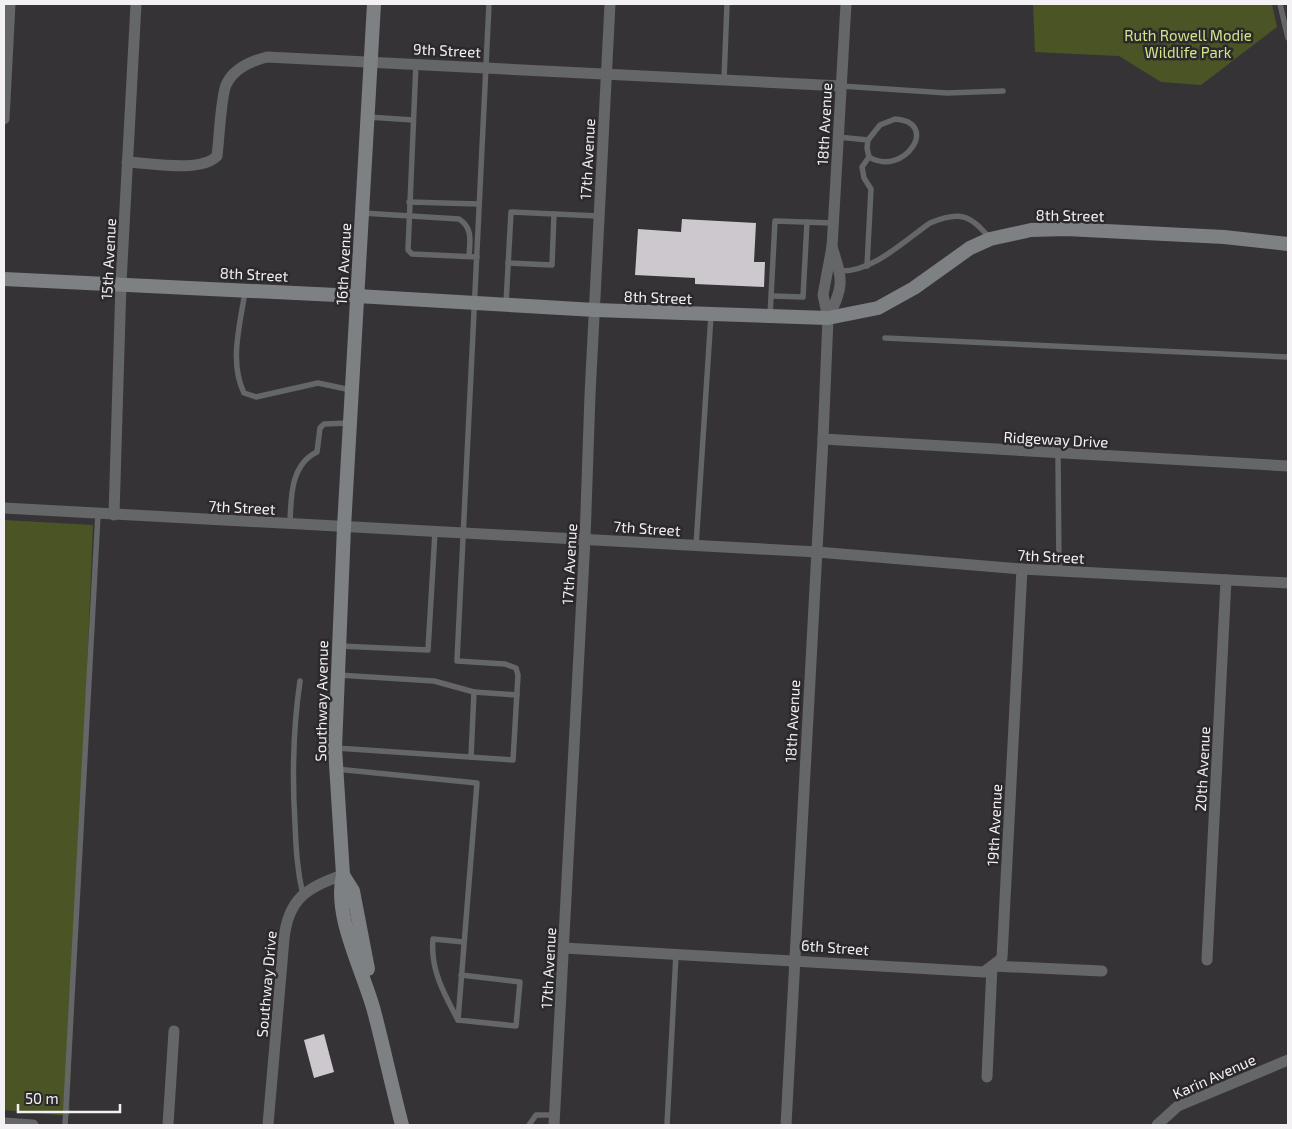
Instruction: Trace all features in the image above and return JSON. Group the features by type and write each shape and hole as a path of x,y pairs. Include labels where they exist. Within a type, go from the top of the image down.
{"main road":[{"name":"16th Avenue","path":"344,527 374,4"},
{"name":"8th Street","path":"4,279 121,283 506,306 770,318 828,318 868,311 889,303 914,288 956,256 990,239 1031,230 1058,229 1224,237 1288,244"},
{"name":"Southway Avenue","path":"344,527 335,748 343,875 352,891 361,928 373,1010 402,1125"}],"street":[{"path":"4,119 10,4"},
{"name":"15th Avenue","path":"114,515 121,283 136,4"},
{"name":"17th Avenue","path":"555,1120 585,539 598,216 610,4"},
{"name":"18th Avenue","path":"786,1125 823,439 828,318 823,295 832,247 846,4"},
{"name":"9th Street","path":"127,162 199,166 211,162 218,156 226,85 240,68 252,61 267,57 484,66 841,86"},
{"name":"18th Avenue","path":"828,318 840,294 840,271 832,247"},
{"name":"Ridgeway Drive","path":"823,439 1288,466"},
{"name":"7th Street","path":"4,508 817,552 1022,569 1288,583"},
{"name":"19th Avenue","path":"987,1077 992,966 1002,958 1022,569"},
{"name":"20th Avenue","path":"1207,960 1226,580"},
{"name":"Southway Drive","path":"268,1125 285,928 294,904 303,895 324,882 343,875"},
{"name":"6th Street","path":"564,948 984,972 992,966 1102,970"},
{"path":"168,1125 174,1031"},
{"name":"Karin Avenue","path":"1157,1125 1178,1106 1288,1060"},
{"path":"4,1123 33,1125"}],"lane":[{"path":"335,748 513,760 518,675 516,668 505,664 456,661 475,303 484,66 489,4"},
{"path":"724,80 727,4"},
{"path":"1280,4 1288,38"},
{"path":"416,63 408,250 412,254 477,257"},
{"path":"841,86 947,93 1003,91"},
{"path":"368,117 413,120"},
{"path":"867,266 871,190 864,178 862,167 869,157 868,140 880,125 895,119 910,123 916,132 916,143 900,158 880,162 869,157"},
{"path":"838,137 868,140"},
{"path":"409,202 479,204"},
{"path":"506,306 510,212 598,216"},
{"path":"362,213 451,217 464,222 470,235 469,256"},
{"path":"508,263 552,265 554,214"},
{"path":"840,271 850,272 867,266 930,223 940,219 966,217 981,227 990,239"},
{"path":"770,318 775,221 833,223"},
{"path":"772,296 803,297 807,222"},
{"path":"245,290 236,360 238,381 244,393 256,397 318,383 352,391"},
{"path":"696,546 711,315"},
{"path":"885,338 1288,357"},
{"path":"290,524 294,476 309,455 317,452 320,428 324,424 350,423"},
{"path":"1058,454 1059,571"},
{"path":"65,1125 98,514"},
{"path":"339,646 428,650 435,532"},
{"path":"338,674 434,681 474,692 517,695"},
{"path":"300,681 295,721 292,778 297,871 303,895"},
{"path":"470,757 474,692"},
{"path":"336,769 477,783 458,1020"},
{"path":"458,1020 441,988 434,965 432,950 433,939 464,942"},
{"path":"666,1125 676,954"},
{"path":"458,1020 516,1026 520,982 461,975"},
{"path":"529,1125 536,1115 555,1120"}],"green space":[{"name":"Ruth Rowell Modie Wildlife Park","path":"1033,4 1272,4 1277,27 1201,85 1161,82 1119,56 1035,52"},
{"path":"4,520 93,525 69,1116 4,1110"}],"building":[{"path":"682,219 756,223 754,262 765,262 764,287 695,284 695,278 635,275 638,229 681,232"},
{"path":"324,1034 334,1072 314,1078 304,1040"}]}
